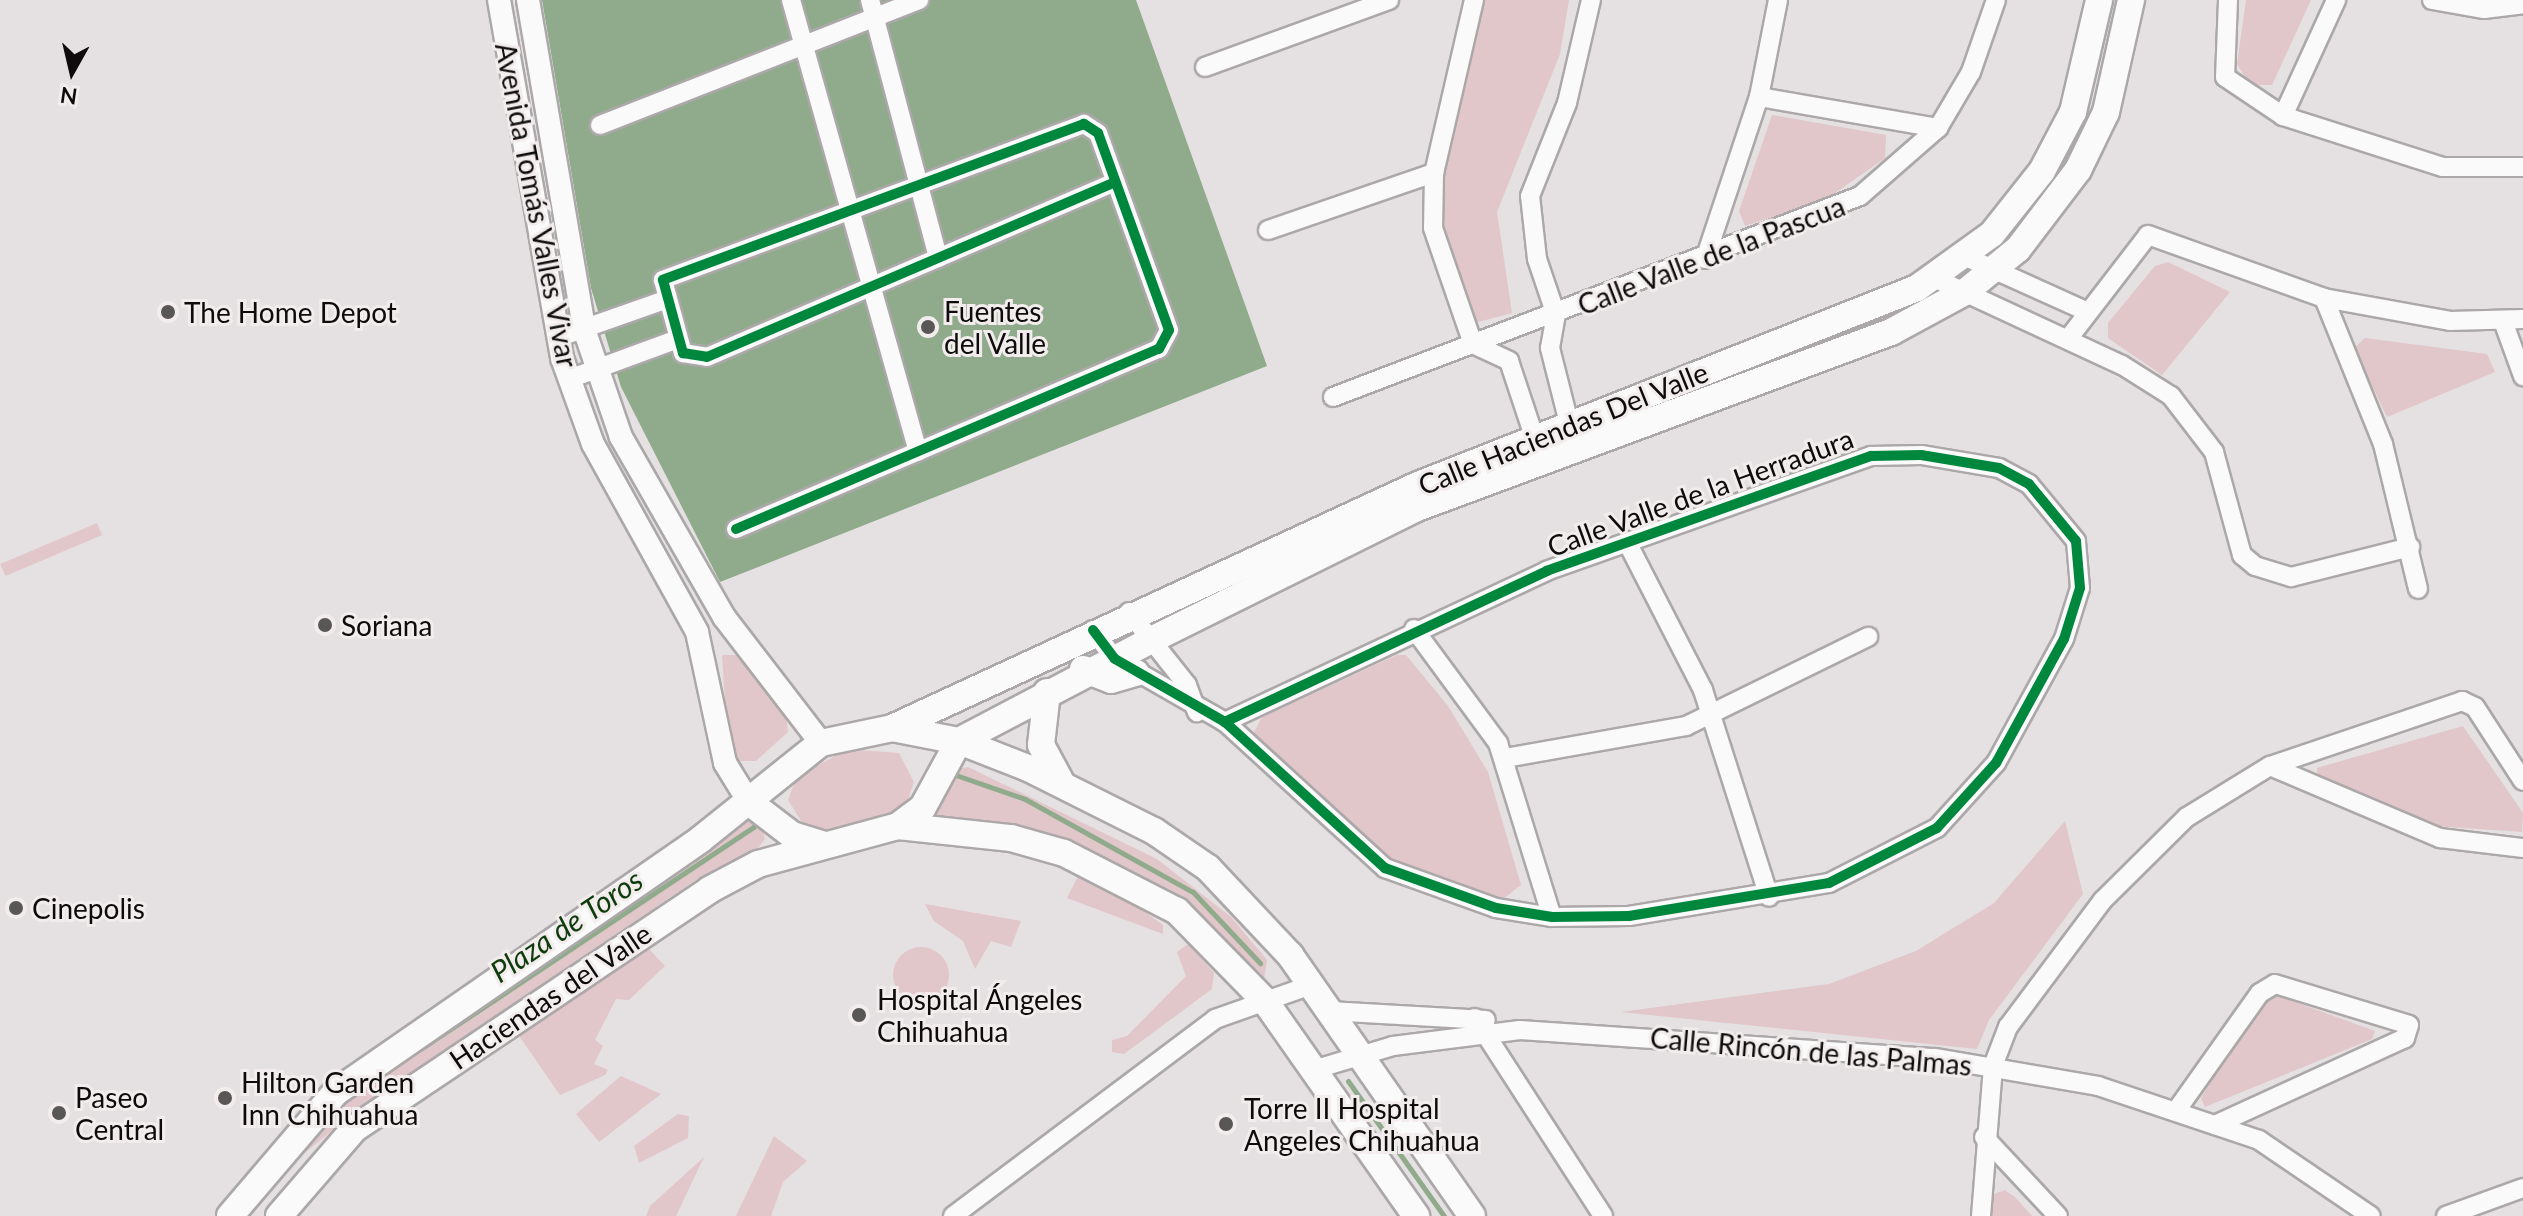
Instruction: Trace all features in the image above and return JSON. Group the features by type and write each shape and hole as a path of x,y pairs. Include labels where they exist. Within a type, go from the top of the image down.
{"main road":[{"name":"Calle Haciendas Del Valle","path":"892,728 1129,612 1885,304 1932,277 1964,256 2013,212 2062,138 2088,64 2099,0"},
{"name":"Calle Haciendas Del Valle","path":"1572,433 1891,332 1965,292 1995,269 2058,201 2091,146 2131,0"},
{"name":"Calle Haciendas Del Valle","path":"959,741 1087,673 1125,666 1406,513 1538,446"},
{"path":"1060,645 1087,673"},
{"path":"1047,692 1041,745 1062,784"},
{"name":"Haciendas del Valle","path":"230,1216 336,1092 749,802 821,743 892,728"},
{"path":"892,728 959,741 1062,784 1208,868 1251,906 1311,985 1472,1216"},
{"path":"898,826 923,807 959,741"},
{"path":"749,802 792,835 826,845"},
{"name":"Haciendas del Valle","path":"279,1216 354,1129 709,890 758,864 826,845 861,842 898,826"},
{"path":"898,826 1011,838 1094,865 1187,919 1265,1001 1316,1069 1416,1216"}],"street":[{"name":"Avenida Tomás Valles Vivar","path":"499,0 557,338 569,379 593,444 697,632 725,763 749,802"},
{"name":"Avenida Tomás Valles Vivar","path":"528,0 584,329 595,370 647,489 724,617 821,743"},
{"path":"791,0 918,451"},
{"path":"600,125 804,45 872,9 919,0"},
{"path":"1205,67 1389,0"},
{"path":"1474,0 1434,173 1433,228 1473,344 1509,361 1538,446"},
{"path":"1572,433 1550,348 1556,315 1537,259 1530,196 1567,103 1591,0"},
{"path":"1705,259 1759,97 1778,0"},
{"name":"Calle Valle de la Pascua","path":"1333,397 1705,259 1860,196 1938,128 1971,72 1996,0"},
{"path":"2228,0 2225,77 2283,116 2443,167 2523,167"},
{"path":"2283,116 2336,0"},
{"path":"2432,0 2484,9 2523,4"},
{"path":"872,9 938,258"},
{"path":"1759,97 1938,128"},
{"path":"736,529 1168,341 1115,182 1090,126 1079,124 851,213 672,273 661,288 683,353 707,357 1115,182"},
{"path":"1268,230 1434,173"},
{"path":"2068,339 2086,311 2148,235 2324,298 2450,321 2523,319"},
{"path":"1964,256 2086,311"},
{"path":"1932,277 2068,339 2171,396 2214,452 2242,555 2255,566 2291,577 2410,547"},
{"path":"2324,298 2383,444 2418,589"},
{"path":"557,338 665,300"},
{"path":"2503,321 2523,376"},
{"path":"569,379 678,339"},
{"name":"Calle Valle de la Herradura","path":"1093,630 1125,666 1197,712 1225,722 1385,868 1469,900 1552,917 1629,916 1769,897 1867,870 1937,828 1977,788 2074,615 2076,541 2029,484 1999,468 1892,454 1849,461 1414,629 1225,722"},
{"path":"1628,544 1714,716 1769,897"},
{"path":"1129,612 1158,648 1197,712"},
{"path":"697,632 724,617"},
{"path":"1414,629 1505,758 1552,917"},
{"path":"1505,758 1714,716 1868,637"},
{"path":"1981,1216 1984,1137 1993,1066 2020,1006 2103,900 2187,817 2270,766 2462,701 2475,707 2523,781"},
{"path":"2270,766 2421,832 2523,848"},
{"path":"2176,1111 2260,993 2275,984 2409,1025 2405,1038 2215,1125"},
{"path":"953,1216 1215,1019 1311,985"},
{"path":"1329,1011 1409,1015 1480,1026 1603,1216"},
{"path":"1409,1015 1410,1044"},
{"path":"1316,1069 1480,1026"},
{"name":"Calle Rincón de las Palmas","path":"1480,1026 1867,1050 1993,1066 2098,1086 2215,1125 2290,1156 2371,1216"},
{"path":"1984,1137 2058,1216"},
{"path":"2446,1216 2523,1188"}],"shaded area":[{"name":"Fuentes del Valle","path":"542,0 1136,0 1267,366 720,582 621,387 591,288"},
{"path":"1481,0 1569,0 1560,54 1497,212 1512,313 1467,325 1436,234 1436,179"},
{"path":"2246,0 2311,0 2272,85 2250,85 2237,64"},
{"path":"1772,115 1886,135 1885,158 1828,198 1745,226 1739,211"},
{"path":"2168,262 2230,292 2162,375 2108,338 2108,323 2155,266"},
{"path":"2365,338 2487,354 2495,372 2387,417 2354,348"},
{"path":"97,523 102,535 5,576 0,564"},
{"path":"722,655 740,655 786,718 788,732 756,761 739,761 728,750"},
{"path":"1397,655 1406,655 1448,706 1488,772 1521,885 1499,902 1392,861 1251,738 1262,717"},
{"path":"2463,726 2523,813 2522,832 2434,826 2318,779 2317,768"},
{"path":"847,749 899,753 914,782 906,805 885,822 829,833 805,827 788,800 796,778"},
{"path":"968,767 1157,859 1231,917 1267,960 1264,979 1255,979 1181,910 937,820 931,808 951,770"},
{"path":"745,816 761,824 765,839 757,849 697,879 369,1101 302,1155 300,1149 345,1104 406,1052"},
{"path":"2065,821 2083,894 1989,1020 1977,1049 1621,1012 1829,984 1916,951 1994,903"},
{"path":"1078,876 1137,906 1163,925 1163,934 1067,898"},
{"path":"925,904 1021,921 1011,947 991,941 975,969 963,941 934,921"},
{"path":"1188,944 1214,973 1212,989 1124,1054 1112,1052 1112,1040 1127,1036 1186,976 1177,952"},
{"path":"921,947 941,955 949,975 941,995 921,1003 901,995 893,975 901,955"},
{"path":"648,948 665,966 629,1000 616,999 595,1040 603,1046 594,1064 608,1070 605,1075 560,1095 517,1033"},
{"path":"2276,995 2375,1031 2372,1039 2205,1107 2201,1098 2259,1004"},
{"path":"621,1076 661,1094 599,1142 576,1114"},
{"path":"678,1114 689,1116 688,1138 639,1163 634,1146"},
{"path":"774,1136 807,1161 783,1182 771,1216 736,1216"},
{"path":"704,1157 676,1216 646,1216 650,1206"},
{"path":"2005,1190 2032,1216 1990,1216 1989,1196"}],"waterway":[{"name":"Plaza de Toros","path":"953,774 1025,799 1193,892 1260,963"},
{"name":"Plaza de Toros","path":"422,1048 754,827"},
{"name":"Plaza de Toros","path":"1348,1081 1444,1216"}],"cycle path":[{"path":"736,529 1159,349 1169,330 1098,133 1084,124 663,280 683,353 707,357 1115,182"},
{"path":"1093,630 1115,659 1225,722 1385,868 1496,908 1552,917 1629,916 1829,883 1937,828 1996,763 2064,639 2080,588 2076,541 2029,484 1999,468 1921,455 1871,456 1547,571 1225,722"}],"place":[{"name":"The Home Depot","path":"168,312"},
{"name":"Fuentes del Valle","path":"928,327"},
{"name":"Soriana","path":"325,625"},
{"name":"Cinepolis","path":"16,908"},
{"name":"Hospital Ángeles Chihuahua","path":"859,1015"},
{"name":"Hilton Garden Inn Chihuahua","path":"225,1098"},
{"name":"Paseo Central","path":"59,1113"},
{"name":"Torre II Hospital Angeles Chihuahua","path":"1226,1124"}]}
